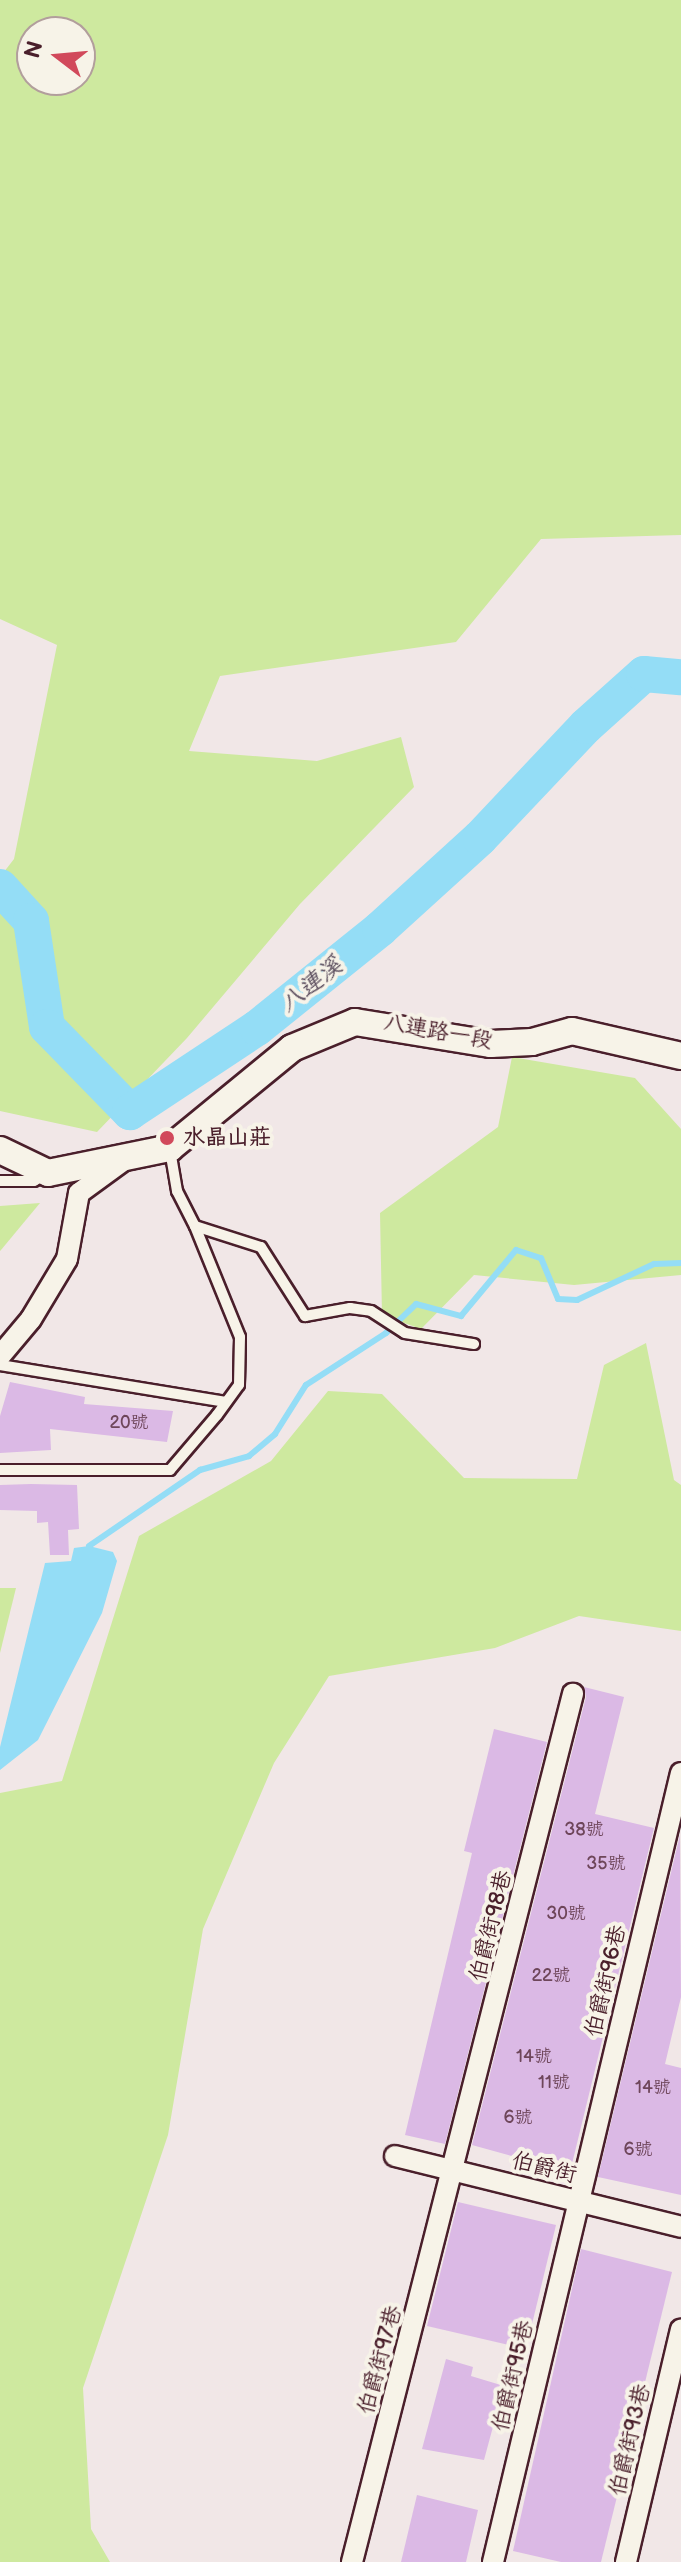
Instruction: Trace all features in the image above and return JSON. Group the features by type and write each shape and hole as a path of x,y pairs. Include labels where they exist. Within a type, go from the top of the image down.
{"street":[{"name":"八連路一段","path":"170,1148 292,1048 355,1022 491,1044 532,1042 572,1031 681,1056"},
{"path":"0,1150 48,1173 133,1153 170,1148"},
{"path":"0,1356 31,1319 67,1259 79,1193 133,1153"},
{"name":"伯爵街98巷","path":"455,2171 573,1694"},
{"name":"伯爵街96巷","path":"579,2202 681,1773"},
{"name":"伯爵街","path":"395,2156 681,2227"},
{"name":"伯爵街97巷","path":"352,2562 455,2171"},
{"name":"伯爵街95巷","path":"493,2562 579,2202"},
{"name":"伯爵街93巷","path":"626,2562 681,2329"}],"lane":[{"path":"0,1470 170,1470 239,1385 240,1337 195,1226 177,1191 170,1148"},
{"path":"0,1181 34,1181 48,1173"},
{"path":"195,1226 261,1247 305,1316 350,1308 371,1311 405,1333 474,1344"},
{"path":"0,1365 226,1402"}],"green space":[{"path":"0,0 681,0 681,535 541,539 456,642 220,676 189,751 317,761 401,737 414,787 300,904 187,1038 97,1132 0,1111 0,877 14,859 57,645 0,619"},
{"path":"512,1057 635,1078 681,1129 681,1275 574,1285 474,1275 421,1329 382,1315 380,1213 498,1127"},
{"path":"40,1203 1,1250 0,1251 0,1206"},
{"path":"646,1343 674,1480 681,1485 681,1631 579,1616 495,1648 329,1676 274,1763 203,1929 168,2135 83,2388 91,2529 110,2562 0,2562 0,1793 62,1781 139,1536 271,1461 328,1391 382,1394 464,1478 577,1479 604,1365"},
{"path":"0,1588 16,1588 0,1653"}],"water":[{"path":"89,1546 113,1552 117,1561 102,1613 38,1740 0,1770 0,1747 45,1563 71,1561 74,1548"}],"building":[{"path":"10,1382 85,1397 84,1404 173,1411 167,1442 50,1429 51,1450 0,1453 0,1416"},
{"path":"0,1485 77,1485 79,1529 68,1530 69,1555 50,1555 48,1522 37,1523 37,1511 0,1510"},
{"path":"584,1687 624,1697 595,1814 654,1828 570,2172 472,2145 586,1697"},
{"path":"494,1729 547,1742 445,2144 405,2135 472,1853 464,1851"},
{"path":"680,1835 681,1997 665,2064 681,2068 681,2195 598,2177"},
{"path":"458,2202 556,2225 526,2349 427,2326"},
{"path":"581,2249 672,2272 601,2562 561,2562 513,2551"},
{"path":"446,2359 473,2367 471,2376 504,2386 484,2460 422,2449"},
{"path":"417,2495 478,2510 466,2562 401,2562"}],"waterway":[{"name":"八連溪","path":"0,887 31,921 47,1027 130,1112 257,1028 380,929 480,838 586,726 644,674 681,677"},
{"path":"89,1546 200,1470 249,1456 275,1434 306,1385 386,1333 416,1304 461,1316 516,1250 541,1258 558,1299 577,1300 654,1264 681,1263"}],"place":[{"name":"水晶山莊","path":"167,1138"}]}
